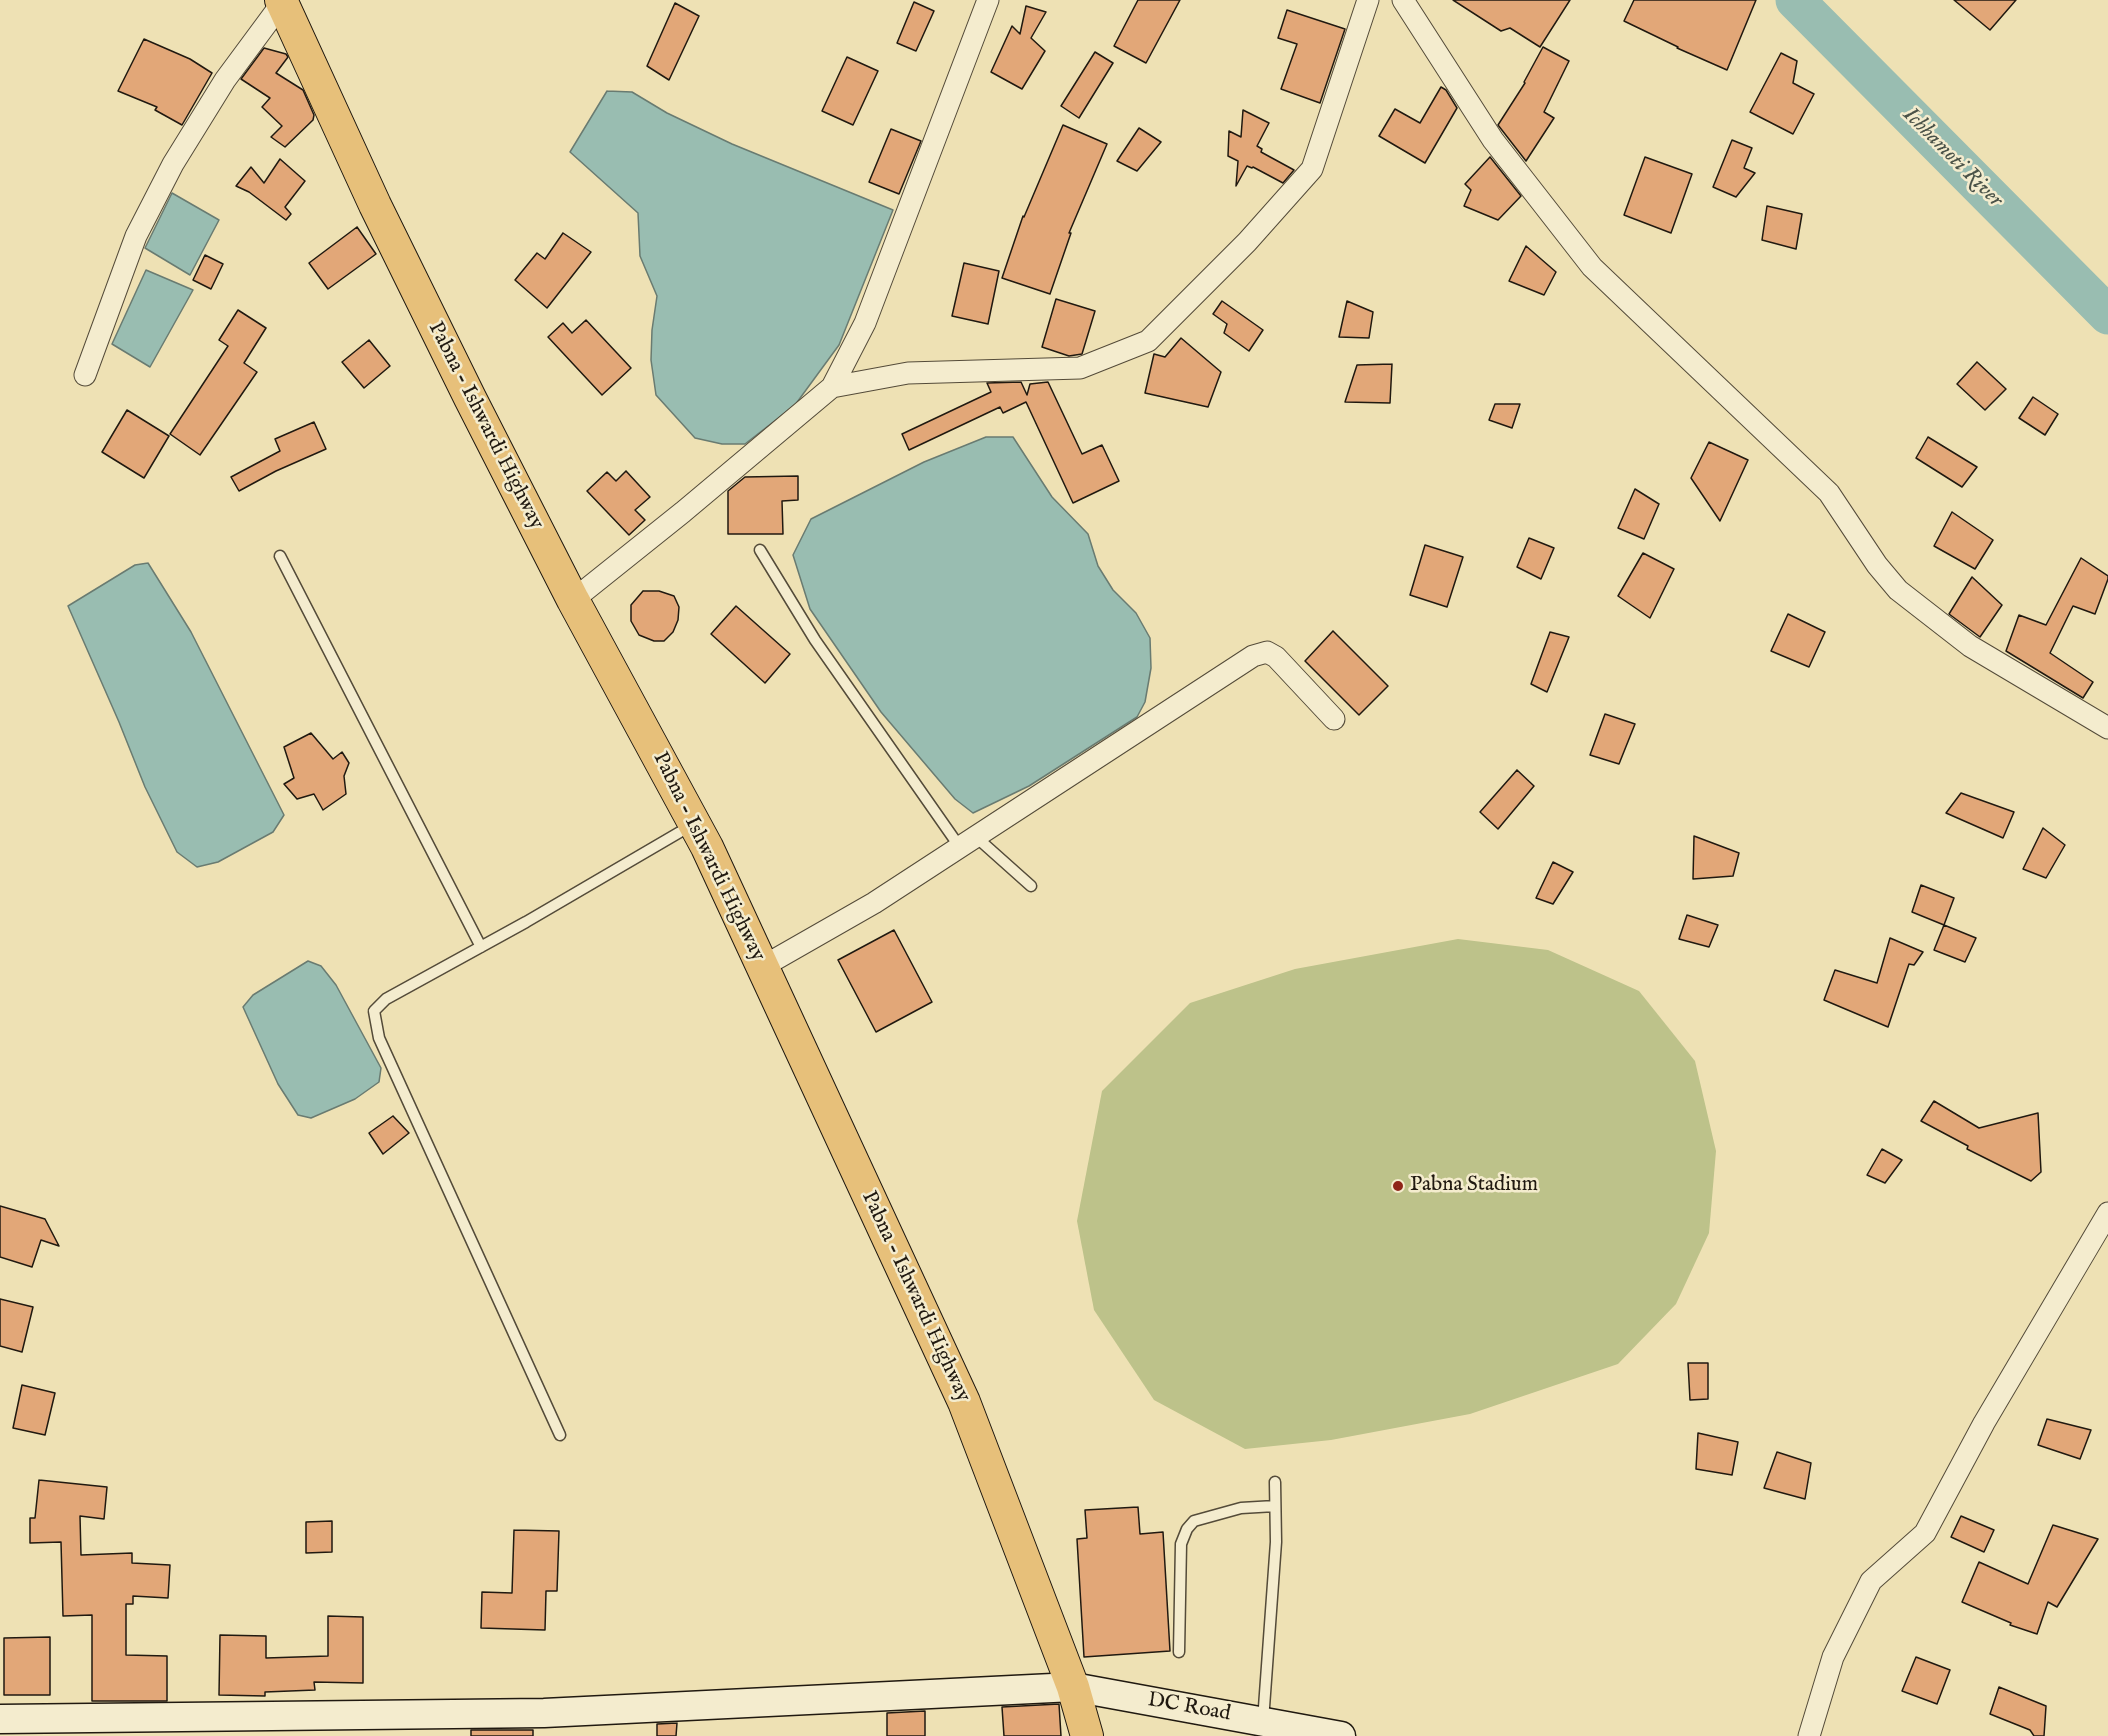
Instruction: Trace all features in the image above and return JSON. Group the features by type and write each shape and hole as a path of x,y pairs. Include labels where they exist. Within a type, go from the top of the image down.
{"main road":[{"name":"Pabna - Ishwardi Highway","path":"282,1 380,216 573,600 695,824 964,1402 1073,1687 1087,1736"}],"street":[{"path":"573,600 683,512 832,387 865,323 988,0"},
{"path":"832,387 908,373 1080,368 1148,341 1247,242 1312,169 1368,0"},
{"path":"1403,0 1494,140 1592,267 1829,492 1877,565 1898,590 1970,646 2108,728"},
{"path":"85,375 136,236 173,164 225,80 282,1"},
{"path":"762,967 873,903 1253,656 1267,652 1276,657 1334,719"},
{"path":"1809,1736 1833,1657 1870,1581 1924,1533 1984,1423 2108,1213"},
{"name":"DC Road","path":"0,1719 544,1713 1073,1687 1324,1734"}],"lane":[{"path":"760,550 815,640 967,841 1031,886"},
{"path":"280,556 481,947"},
{"path":"560,1435 379,1038 374,1011 386,999 695,824"},
{"path":"1263,1722 1276,1542 1275,1482"},
{"path":"1179,1652 1181,1544 1187,1529 1194,1521 1241,1508 1275,1506"}],"green space":[{"name":"Pabna Stadium","path":"1458,939 1548,950 1639,991 1695,1061 1716,1151 1709,1233 1676,1304 1618,1364 1470,1414 1331,1440 1245,1449 1154,1400 1094,1310 1077,1221 1102,1091 1190,1003 1295,969"}],"water":[{"path":"607,91 632,92 667,113 732,144 893,210 839,345 795,405 745,444 722,444 695,438 656,395 651,360 652,330 657,296 640,256 638,213 570,152"},
{"path":"172,193 219,220 190,275 145,248"},
{"path":"146,270 193,290 150,367 112,344"},
{"path":"986,437 1013,437 1052,497 1088,534 1098,566 1113,590 1136,613 1150,638 1151,668 1145,702 1137,717 1029,786 973,813 955,799 881,712 810,609 793,555 811,519 924,462"},
{"path":"148,563 191,632 284,815 273,832 218,862 197,867 177,852 145,787 68,606 135,565"},
{"path":"308,961 321,966 336,985 381,1068 379,1082 355,1099 311,1118 298,1115 278,1084 243,1007 253,995"}],"building":[{"path":"1138,0 1180,0 1146,63 1114,46"},
{"path":"1453,0 1570,0 1540,47 1510,28 1501,31"},
{"path":"1634,0 1756,0 1727,70 1624,21"},
{"path":"1954,0 2016,0 1990,30"},
{"path":"914,2 934,11 916,51 897,43"},
{"path":"675,3 699,16 669,80 647,66"},
{"path":"1026,6 1046,12 1031,38 1045,51 1022,89 991,72 1012,26 1020,34"},
{"path":"1287,10 1345,29 1320,103 1281,89 1297,44 1278,38"},
{"path":"144,39 190,59 212,73 182,125 155,110 157,107 118,91"},
{"path":"1543,47 1569,61 1544,112 1554,118 1526,161 1498,125 1525,83"},
{"path":"264,48 286,54 288,57 276,73 303,90 314,115 313,120 285,147 271,137 282,126 262,107 270,98 241,79"},
{"path":"1095,52 1113,63 1079,118 1061,106"},
{"path":"1781,53 1797,61 1793,83 1814,94 1793,134 1750,112"},
{"path":"847,57 878,71 853,125 822,111"},
{"path":"1441,87 1446,90 1457,108 1425,163 1379,136 1395,109 1420,123"},
{"path":"1243,110 1269,123 1257,146 1262,149 1261,152 1294,170 1283,183 1247,166 1236,186 1238,161 1228,156 1229,131 1241,137"},
{"path":"1063,125 1107,144 1069,233 1071,233 1050,294 1002,278 1023,216"},
{"path":"1139,128 1161,142 1137,171 1117,161"},
{"path":"891,129 921,141 899,194 869,182"},
{"path":"1732,140 1752,148 1744,168 1755,173 1736,197 1713,187"},
{"path":"1490,157 1521,196 1498,220 1464,206 1471,190 1465,184"},
{"path":"1645,157 1692,174 1671,233 1624,215"},
{"path":"280,159 305,181 285,207 291,214 286,220 249,192 236,186 251,167 264,183"},
{"path":"1767,206 1802,214 1796,249 1762,240"},
{"path":"357,227 376,254 328,289 309,263"},
{"path":"563,233 591,252 547,308 515,280 537,253 545,259"},
{"path":"1526,246 1556,272 1544,295 1509,281"},
{"path":"205,255 223,264 211,289 193,280"},
{"path":"964,263 999,271 988,324 952,316"},
{"path":"1056,299 1095,311 1082,354 1069,356 1042,347"},
{"path":"1222,301 1263,330 1249,351 1224,333 1227,324 1213,314"},
{"path":"1347,301 1373,312 1369,338 1339,337"},
{"path":"238,310 266,328 244,363 257,372 200,455 170,434 228,346 219,340"},
{"path":"586,320 631,368 602,395 548,337 563,323 572,333"},
{"path":"1181,338 1221,372 1208,407 1145,393 1154,354 1165,357"},
{"path":"369,340 390,366 364,388 342,362"},
{"path":"1977,362 2006,389 1985,410 1957,384"},
{"path":"1392,364 1390,403 1345,402 1357,365"},
{"path":"1021,382 1027,395 1030,384 1048,382 1082,454 1102,445 1119,481 1073,503 1026,402 1003,413 1000,407 909,450 902,434 991,392 987,383"},
{"path":"2033,397 2058,414 2045,435 2019,418"},
{"path":"1495,404 1520,404 1512,428 1489,420"},
{"path":"127,410 169,436 144,478 102,452"},
{"path":"314,422 326,449 276,471 239,491 231,477 280,451 275,439"},
{"path":"1928,437 1977,467 1962,487 1916,458"},
{"path":"1709,442 1748,460 1720,521 1691,478"},
{"path":"626,471 650,497 635,510 645,520 629,535 587,491 607,472 616,481"},
{"path":"798,476 798,500 782,501 783,534 728,534 728,491 745,477"},
{"path":"1635,489 1659,504 1644,539 1618,528"},
{"path":"1952,512 1993,540 1975,569 1934,546"},
{"path":"1529,538 1554,548 1541,579 1517,567"},
{"path":"1425,545 1463,557 1447,607 1410,595"},
{"path":"1643,553 1674,569 1650,618 1618,596"},
{"path":"2081,558 2108,576 2108,579 2095,614 2073,606 2050,653 2093,682 2083,698 2006,651 2019,615 2046,625"},
{"path":"1972,577 2002,605 1980,637 1949,614"},
{"path":"643,591 659,591 674,596 679,607 678,620 673,632 664,641 654,641 639,635 631,621 631,605"},
{"path":"736,606 790,654 765,683 711,634"},
{"path":"1788,614 1825,632 1809,667 1771,651"},
{"path":"1333,631 1388,686 1359,715 1305,661"},
{"path":"1550,632 1569,637 1547,692 1531,684"},
{"path":"1605,714 1635,724 1619,764 1590,755"},
{"path":"311,733 333,759 342,752 349,763 344,776 346,794 323,810 314,794 297,799 284,784 294,778 284,747"},
{"path":"1517,770 1534,786 1498,829 1480,812"},
{"path":"1961,793 2014,812 2003,838 1946,813"},
{"path":"2043,828 2065,845 2046,878 2023,869"},
{"path":"1694,836 1739,853 1733,876 1693,879"},
{"path":"1553,862 1573,872 1553,904 1536,898"},
{"path":"1921,885 1954,898 1944,925 1912,912"},
{"path":"1687,915 1718,925 1709,947 1679,939"},
{"path":"1944,925 1976,938 1965,962 1934,950"},
{"path":"894,930 932,1002 876,1032 838,960"},
{"path":"1890,938 1923,952 1914,965 1909,964 1888,1027 1824,1000 1835,970 1877,983"},
{"path":"1934,1101 1979,1128 2038,1113 2041,1172 2031,1181 1967,1149 1968,1146 1921,1121"},
{"path":"393,1116 409,1133 383,1154 369,1133"},
{"path":"1882,1149 1902,1160 1885,1183 1867,1175"},
{"path":"0,1206 45,1219 59,1246 41,1240 32,1267 0,1257"},
{"path":"0,1299 33,1307 22,1352 0,1346"},
{"path":"1688,1363 1708,1363 1708,1399 1690,1400"},
{"path":"22,1385 55,1393 45,1435 13,1428"},
{"path":"2047,1419 2091,1430 2080,1459 2038,1445"},
{"path":"1698,1433 1738,1442 1732,1475 1696,1469"},
{"path":"1777,1452 1811,1463 1805,1499 1764,1488"},
{"path":"39,1480 107,1487 104,1519 80,1516 81,1555 132,1553 132,1563 170,1565 168,1598 133,1596 133,1604 126,1604 126,1655 167,1656 167,1701 92,1701 92,1615 63,1616 61,1542 30,1543 30,1518 35,1518"},
{"path":"1138,1507 1140,1534 1163,1532 1170,1651 1084,1657 1077,1539 1087,1538 1085,1510"},
{"path":"1961,1516 1994,1530 1984,1552 1951,1537"},
{"path":"332,1521 332,1552 306,1553 306,1522"},
{"path":"2053,1525 2098,1539 2057,1607 2048,1602 2037,1634 2010,1625 2011,1623 1962,1602 1979,1562 2028,1584"},
{"path":"514,1530 559,1531 557,1591 546,1591 545,1630 481,1628 482,1592 512,1593"},
{"path":"328,1616 363,1617 363,1683 314,1682 315,1690 265,1692 265,1696 219,1695 220,1635 266,1636 266,1658 328,1656"},
{"path":"50,1637 50,1695 4,1695 4,1638"},
{"path":"1916,1657 1950,1670 1937,1704 1902,1691"},
{"path":"1999,1687 2046,1706 2044,1736 2034,1736 2030,1730 1990,1714"},
{"path":"1059,1704 1061,1736 1004,1736 1002,1707"},
{"path":"925,1711 925,1736 887,1736 887,1713"},
{"path":"677,1723 676,1736 657,1736 657,1724"},
{"path":"471,1730 533,1730 533,1736 471,1736"}],"waterway":[{"name":"Ichhamoti River","path":"1795,0 2108,315"}],"place":[{"name":"Pabna Stadium","path":"1398,1186"}]}
